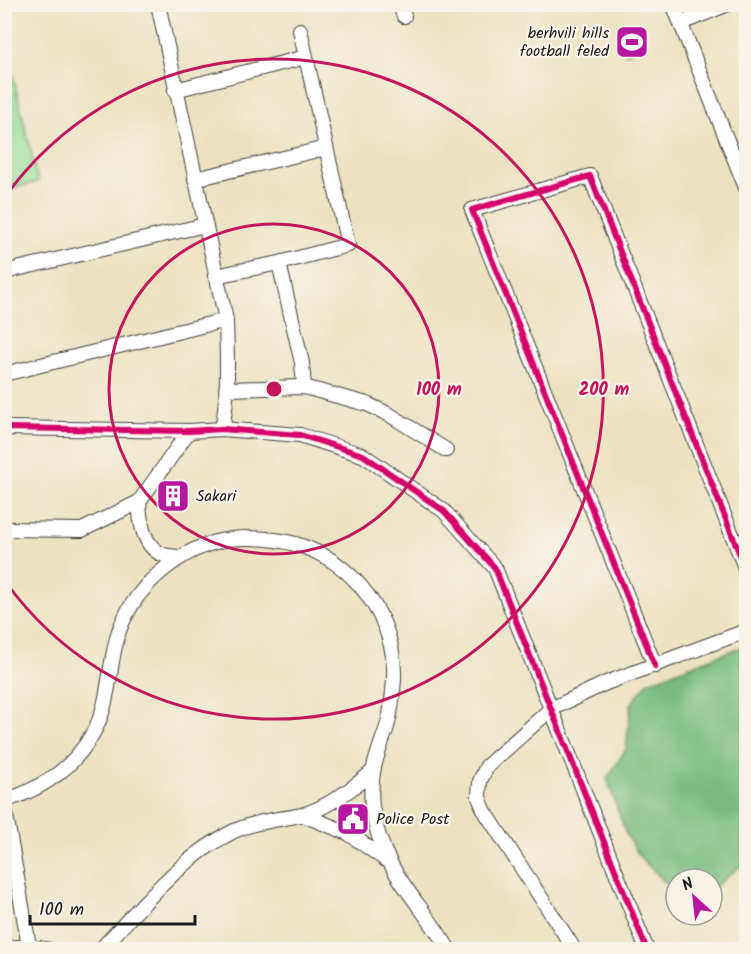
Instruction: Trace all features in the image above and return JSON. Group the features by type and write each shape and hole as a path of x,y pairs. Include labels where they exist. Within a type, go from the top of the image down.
{"street":[{"path":"158,4 226,320 226,389 222,429"},
{"path":"673,4 742,166 747,188"},
{"path":"681,23 728,4"},
{"path":"215,276 279,263 348,245 300,30"},
{"path":"175,90 306,57"},
{"path":"195,179 326,148"},
{"path":"655,666 472,210 590,176 747,570"},
{"path":"4,272 205,225"},
{"path":"279,263 302,363 304,387"},
{"path":"4,374 226,320"},
{"path":"226,389 304,387 367,404 390,415 446,450"},
{"path":"4,428 189,431 222,429 300,435 363,455 444,511 495,568 647,950"},
{"path":"4,529 82,530 139,502 189,431"},
{"path":"139,502 142,530 148,542 155,550 165,555 179,557"},
{"path":"29,946 4,802 54,777 81,750 94,732 103,707 119,631 139,596 179,557 220,541 262,538 285,541 308,548 328,559 356,579 376,606 389,638 394,670 390,713 371,773 373,808 381,844 388,862 449,950"},
{"path":"572,950 571,944 484,810 479,797 480,781 487,766 551,709 606,683 747,631"},
{"path":"100,950 175,873 216,841 256,823 303,815 345,792 371,773"},
{"path":"303,815 348,833 388,862"},
{"path":"4,948 29,946 50,950"}],"green space":[{"name":"berhvili hills football feled","path":"638,31 645,45 626,53 619,40"},
{"path":"5,42 38,182 4,190"},
{"path":"746,645 746,862 724,879 724,867 664,867 664,881 640,857 626,834 607,779 626,749 631,704 648,682"}],"cycle path":[{"path":"655,666 472,210 590,176 746,570"},
{"path":"4,428 189,431 222,429 300,435 363,455 444,511 495,568 647,950"}],"place":[{"name":"berhvili hills football feled","path":"632,42"},
{"name":"Sakari","path":"173,496"},
{"name":"Police Post","path":"353,819"}]}
